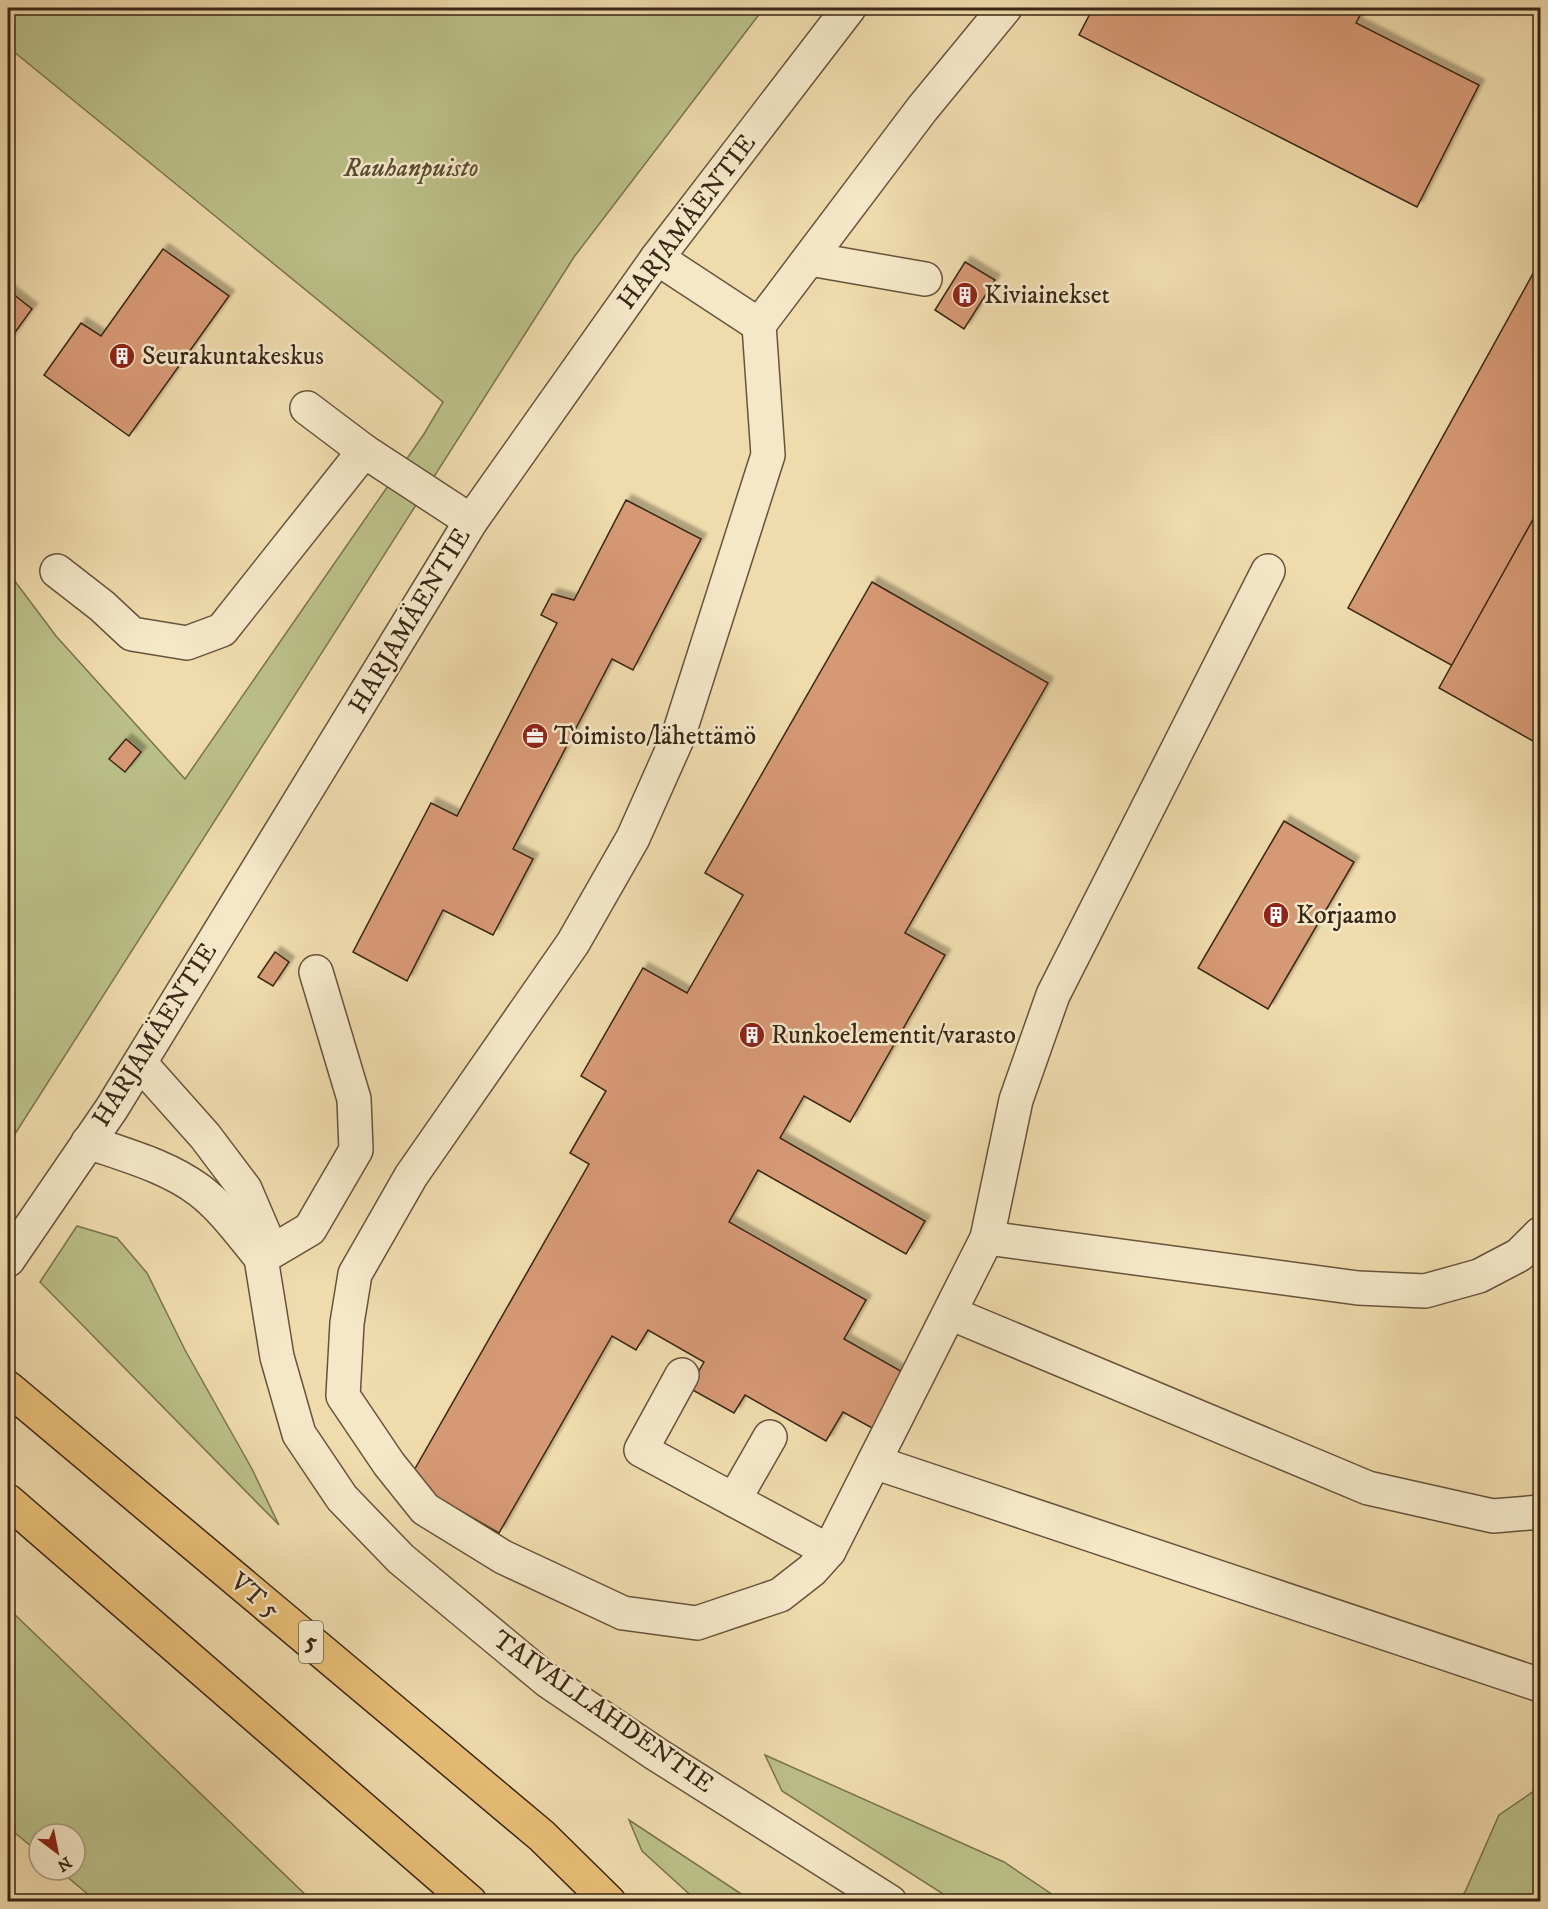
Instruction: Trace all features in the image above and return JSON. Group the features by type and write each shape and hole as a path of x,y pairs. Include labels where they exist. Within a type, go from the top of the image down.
{"highway":[{"name":"VT 5","path":"10,1390 542,1836 609,1902"},
{"path":"8,1501 470,1902"}],"street":[{"name":"HARJAMÄENTIE","path":"16,1247 140,1063 471,521 657,258 849,8"},
{"path":"1005,8 922,109 759,325 768,455 678,737 633,838 573,943 457,1098 355,1274 347,1323 343,1396 389,1464 425,1509 503,1557 623,1613 697,1623 780,1595 812,1570 829,1551 987,1238 1016,1100 1053,995 1268,572"},
{"path":"657,258 759,325"},
{"path":"810,259 925,279"},
{"path":"307,408 364,451 471,521"},
{"path":"57,571 102,606 132,634 187,643 222,630 364,451"},
{"path":"261,1258 310,1229 356,1150 354,1100 316,972"},
{"name":"TAIVALLAHDENTIE","path":"140,1063 205,1136 245,1189 266,1238 261,1258 278,1357 299,1434 342,1498 400,1559 548,1681 656,1754 890,1902"},
{"name":"TAIVALLAHDENTIE","path":"88,1142 150,1164 199,1190 232,1222 261,1258"},
{"path":"987,1238 1358,1288 1425,1291 1479,1276 1519,1255 1540,1234"},
{"path":"950,1312 1368,1488 1493,1516 1540,1512"},
{"path":"682,1375 641,1450 829,1551"},
{"path":"734,1500 770,1437"},
{"path":"874,1462 1540,1685"}],"green space":[{"name":"Rauhanpuisto","path":"8,8 764,8 574,257 8,1145 8,572 56,636 185,779 424,434 443,402 8,47"},
{"path":"77,1226 117,1238 147,1273 185,1350 252,1469 279,1525 40,1282"},
{"path":"8,1608 312,1901 96,1901 73,1882 87,1882 87,1822 27,1822 27,1843 8,1827"},
{"path":"765,1755 1004,1862 1062,1901 954,1901 782,1791"},
{"path":"1540,1787 1540,1901 1457,1901 1465,1892 1499,1815"},
{"path":"629,1820 752,1901 697,1901 642,1851"}],"building":[{"path":"1093,8 1364,8 1356,23 1479,85 1417,207 1079,35"},
{"name":"Seurakuntakeskus","path":"163,249 229,296 129,436 44,375 81,323 101,336"},
{"path":"1540,261 1540,507 1453,666 1348,608"},
{"name":"Kiviainekset","path":"965,262 995,280 964,329 935,310"},
{"path":"8,290 32,309 8,342"},
{"name":"Toimisto/lähettämö","path":"626,500 701,539 633,670 612,659 513,849 533,859 493,935 443,910 407,981 353,952 431,803 457,816 557,623 541,615 552,594 574,600"},
{"path":"1540,507 1540,745 1439,688"},
{"name":"Runkoelementit/varasto","path":"872,582 1048,683 905,933 945,955 850,1122 804,1096 780,1138 925,1221 906,1254 758,1170 729,1222 866,1300 844,1339 906,1374 874,1429 843,1412 826,1441 745,1395 734,1413 689,1388 704,1362 648,1330 636,1350 612,1336 499,1533 408,1481 589,1164 570,1153 606,1091 581,1076 643,968 687,993 743,895 705,873"},
{"path":"126,739 141,752 125,772 109,759"},
{"name":"Korjaamo","path":"1284,821 1354,862 1268,1009 1198,968"},
{"path":"275,952 289,962 273,986 258,977"}],"place":[{"name":"Kiviainekset","path":"965,295"},
{"name":"Seurakuntakeskus","path":"122,356"},
{"name":"Toimisto/lähettämö","path":"535,736"},
{"name":"Korjaamo","path":"1276,915"},
{"name":"Runkoelementit/varasto","path":"752,1035"}]}
